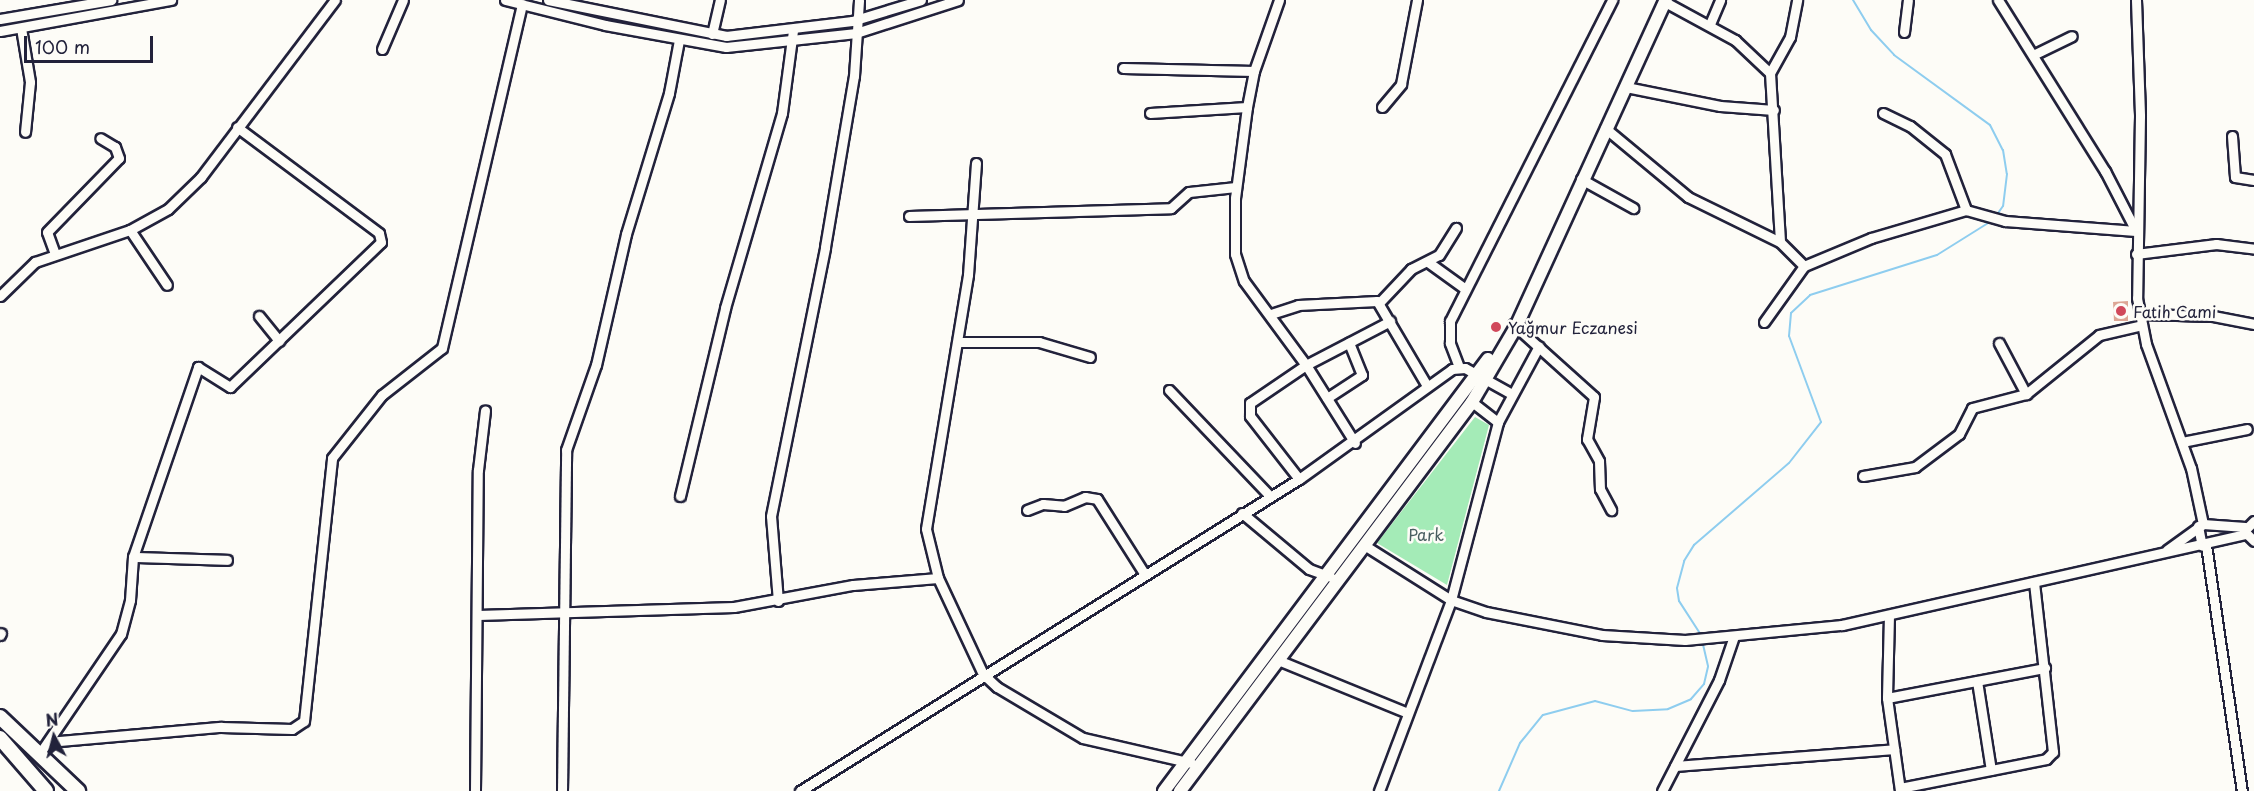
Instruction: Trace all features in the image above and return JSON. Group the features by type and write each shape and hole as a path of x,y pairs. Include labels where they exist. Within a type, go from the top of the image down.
{"highway":[{"path":"0,717 44,748 78,791"},
{"path":"0,738 46,791"}],"main road":[{"path":"1164,791 1325,575 1482,377 1528,301 1581,179 1665,1"},
{"path":"1180,791 1472,402 1482,377"}],"street":[{"path":"0,19 111,0"},
{"path":"0,31 129,5 171,0"},
{"path":"0,296 35,262 130,230 183,197 335,0"},
{"path":"382,49 403,0"},
{"path":"505,0 680,40 726,47 793,36 921,0"},
{"path":"548,0 712,34 793,36 856,33 958,0"},
{"path":"712,34 720,0"},
{"path":"778,601 772,570 775,484 825,247 854,76 859,0"},
{"path":"1279,0 1254,71 1247,107 1236,187 1238,269 1306,365 1355,443"},
{"path":"1382,107 1401,84 1417,0"},
{"path":"1510,393 1459,367 1448,333 1464,288 1612,0"},
{"path":"1710,24 1720,0"},
{"path":"1770,74 1790,37 1797,0"},
{"path":"1904,32 1908,0"},
{"path":"1998,0 2105,171 2136,231"},
{"path":"2136,0 2140,116 2136,254 2140,314 2182,442 2203,524 2242,791"},
{"path":"1665,1 1710,24 1758,58 1770,74 1774,110 1780,242"},
{"path":"44,748 221,727 292,729 304,721 332,458 382,396 442,348 522,4"},
{"path":"21,28 30,82 25,132"},
{"path":"680,496 725,308 782,113 793,36"},
{"path":"2033,55 2072,36"},
{"path":"562,791 561,609 566,450 596,365 626,234 669,93 680,40"},
{"path":"1123,68 1254,71"},
{"path":"1626,87 1720,106 1774,110"},
{"path":"1150,113 1247,107"},
{"path":"1883,113 1923,135 1945,154 1966,210"},
{"path":"44,748 121,634 130,600 133,558 198,367 230,387 375,248 381,236 237,127"},
{"path":"1605,128 1688,196 1780,242 1804,266"},
{"path":"2232,136 2235,177 2254,180"},
{"path":"55,254 46,232 119,158 115,147 100,138"},
{"path":"976,163 975,215 958,342 926,529 938,578 983,675 1083,738 1187,760 1198,767"},
{"path":"1581,179 1633,208"},
{"path":"909,216 1171,208 1189,192 1236,187"},
{"path":"1764,322 1804,266 1872,238 1966,210 2006,221 2136,231"},
{"path":"1271,314 1298,305 1379,303 1411,269 1439,255 1456,228"},
{"path":"130,230 167,285"},
{"path":"2136,254 2216,244 2254,249"},
{"path":"1428,262 1464,288"},
{"path":"1379,303 1427,386"},
{"path":"2140,314 2213,316 2254,324"},
{"path":"259,316 279,341"},
{"path":"1299,479 1248,409 1252,400 1306,365 1390,321"},
{"path":"1514,325 1594,397 1587,439 1599,461 1600,489 1611,510"},
{"path":"1863,476 1915,467 1959,434 1972,408 2026,394 2099,335 2142,325"},
{"path":"958,342 1039,342 1090,357"},
{"path":"1327,398 1362,375 1349,342"},
{"path":"1999,343 2026,394"},
{"path":"1379,791 1451,600 1498,422 1510,393 1539,346"},
{"path":"800,791 1144,573 1355,443 1427,386 1459,367"},
{"path":"1169,390 1270,496"},
{"path":"1472,402 1498,422"},
{"path":"475,791 473,698 478,615 478,470 485,410"},
{"path":"2182,442 2247,429"},
{"path":"1027,510 1043,504 1064,506 1085,497 1097,500 1144,573"},
{"path":"1242,513 1290,555 1338,580"},
{"path":"1364,545 1451,600 1534,623 1643,640 1685,640 1842,625 2034,582 2167,549 2206,545 2245,531 2254,521"},
{"path":"2203,524 2206,545"},
{"path":"2167,549 2203,524 2245,531 2254,541"},
{"path":"133,558 227,560"},
{"path":"478,615 561,609 723,607 778,601 853,585 938,578"},
{"path":"1889,615 1887,698 1900,790 2046,759 2053,752 2034,582"},
{"path":"1662,791 1719,681 1734,636"},
{"path":"1278,660 1408,713"},
{"path":"1887,698 2045,668"},
{"path":"1977,681 1991,770"},
{"path":"1674,766 1894,749"}],"green space":[{"name":"Park","path":"1475,417 1489,425 1447,585 1377,543"}],"building":[{"name":"Fatih Cami","path":"2128,301 2128,321 2114,321 2113,302"}],"waterway":[{"path":"1853,0 1871,30 1894,55 1990,125 2003,150 2007,174 2003,206 1996,216"},
{"path":"1701,635 1679,601 1677,588 1684,561 1694,545 1789,463 1821,422 1789,336 1791,313 1810,295 1937,255 1993,220"},
{"path":"1499,791 1520,743 1543,715 1595,701 1633,711 1668,709 1691,699 1704,684 1708,666 1702,640"}],"place":[{"name":"Fatih Cami","path":"2121,311"},
{"name":"Yağmur Eczanesi","path":"1496,327"}]}
